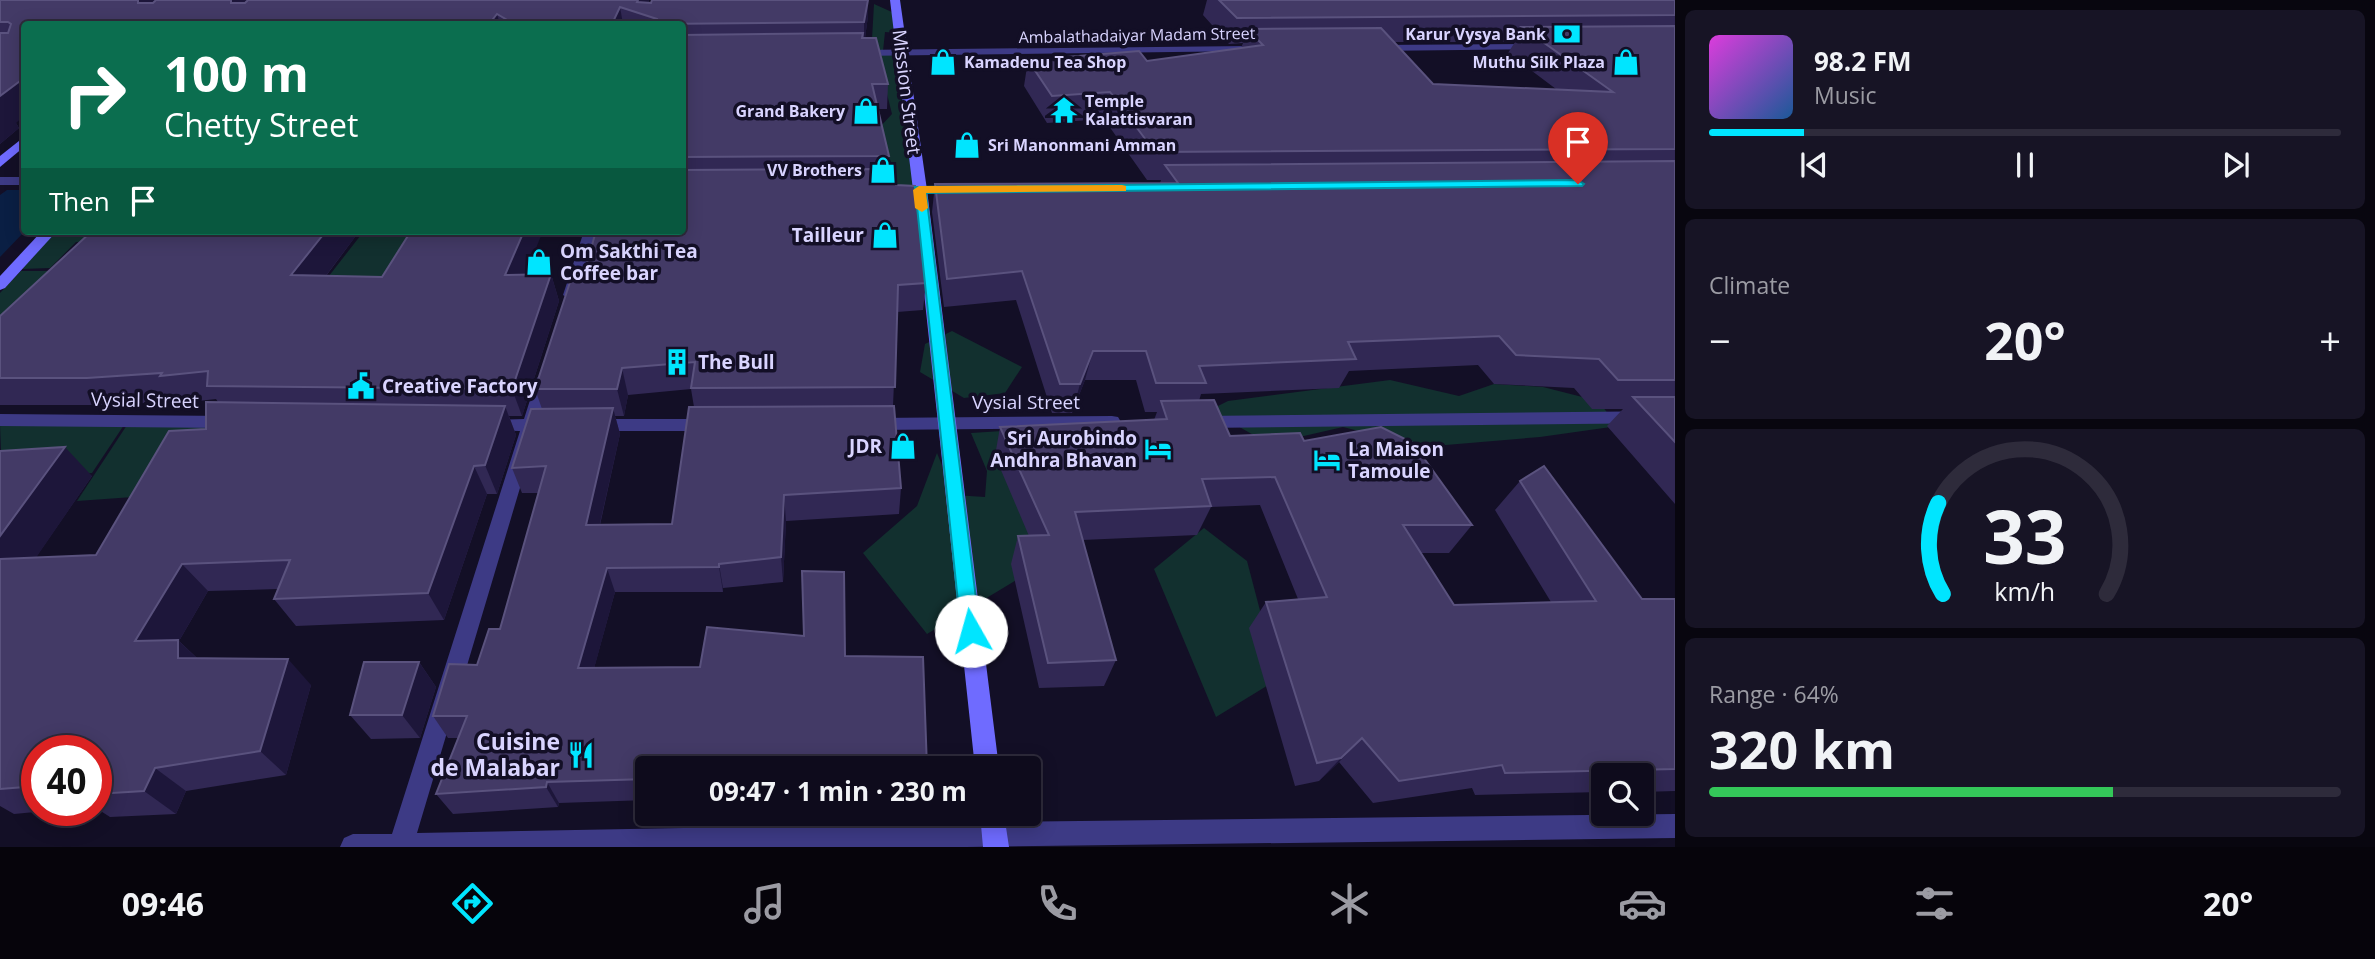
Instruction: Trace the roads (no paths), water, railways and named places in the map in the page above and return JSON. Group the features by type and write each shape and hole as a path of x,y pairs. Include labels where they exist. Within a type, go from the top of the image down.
{"street":[{"name":"Mission Street","path":"895,0 986,756"},
{"path":"1358,48 1551,47"},
{"name":"Ambalathadaiyar Madam Street","path":"847,53 1261,49"},
{"path":"0,163 21,144"},
{"path":"3,181 21,181"},
{"path":"0,285 46,235"},
{"path":"567,309 590,235"},
{"path":"401,846 551,361"},
{"path":"1175,422 1675,417"},
{"name":"Vysial Street","path":"0,420 251,422"},
{"name":"Vysial Street","path":"863,424 1134,422"},
{"path":"475,425 724,425"},
{"path":"353,847 994,832 1675,825"}],"water":[{"path":"7,190 21,190 21,235 0,257 0,195"}],"place":[{"name":"Karur Vysya Bank","path":"1567,34"},
{"name":"Kamadenu Tea Shop","path":"943,62"},
{"name":"Muthu Silk Plaza","path":"1626,62"},
{"name":"Temple Kalattisvaran","path":"1064,110"},
{"name":"Grand Bakery","path":"866,111"},
{"name":"Sri Manonmani Amman","path":"967,145"},
{"name":"VV Brothers","path":"883,170"},
{"name":"Tailleur","path":"885,235"},
{"name":"Om Sakthi Tea Coffee bar","path":"539,262"},
{"name":"The Bull","path":"677,362"},
{"name":"Creative Factory","path":"361,386"},
{"name":"JDR","path":"903,446"},
{"name":"Sri Aurobindo Andhra Bhavan","path":"1158,449"},
{"name":"La Maison Tamoule","path":"1327,460"},
{"name":"Cuisine de Malabar","path":"581,755"}]}
